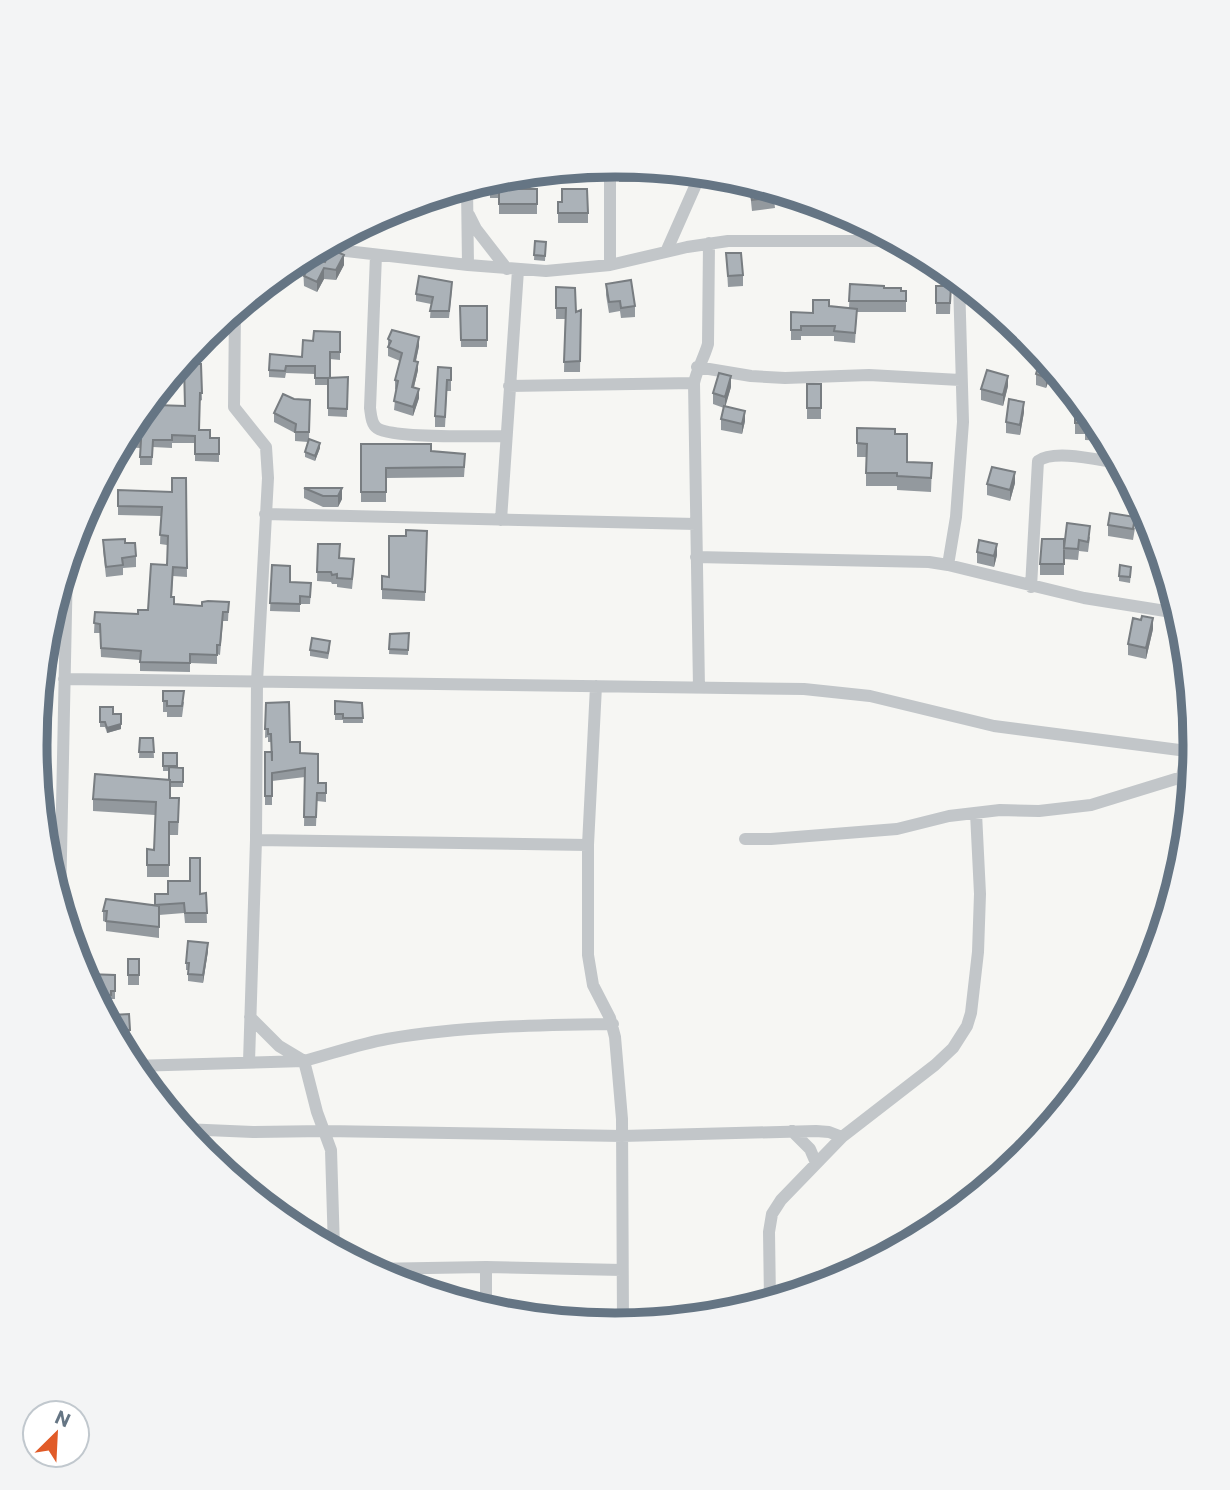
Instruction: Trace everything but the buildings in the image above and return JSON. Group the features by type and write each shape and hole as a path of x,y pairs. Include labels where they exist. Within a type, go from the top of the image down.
{"street":[{"path":"610,177 610,265"},
{"path":"666,251 696,183"},
{"path":"467,197 468,265"},
{"path":"467,212 476,229 513,269 501,520"},
{"path":"337,250 547,271 610,265 666,251 728,241 876,241"},
{"path":"699,688 694,383 697,367 708,344 709,243"},
{"path":"376,255 370,408 373,423 378,429 402,434 506,436"},
{"path":"948,565 960,470 960,297 964,298"},
{"path":"235,324 233,399 238,414 266,447 268,478 257,682 256,840 249,1062"},
{"path":"697,367 751,376 785,378 869,375 960,380"},
{"path":"509,386 694,383"},
{"path":"1031,587 1038,461 1045,456 1060,455 1107,461"},
{"path":"265,514 696,524"},
{"path":"696,557 901,561 948,565 1084,598 1166,610"},
{"path":"61,867 66,602"},
{"path":"64,679 804,690 870,696 994,726 1183,752"},
{"path":"596,686 588,845 590,965 593,985 613,1024 622,1136 623,1313"},
{"path":"745,839 897,829 949,816 1091,805 1182,777"},
{"path":"770,1291 769,1232 772,1214 781,1200 842,1137 935,1065 953,1048 967,1026 971,1013 980,894 976,813"},
{"path":"256,840 588,845"},
{"path":"250,1017 279,1046 304,1061 333,1168 334,1238"},
{"path":"147,1065 304,1061 386,1039 443,1032 613,1024"},
{"path":"198,1130 622,1136 792,1131 829,1132 842,1137"},
{"path":"792,1131 810,1149 816,1163"},
{"path":"395,1269 486,1267 622,1270"},
{"path":"486,1267 486,1298"}]}
